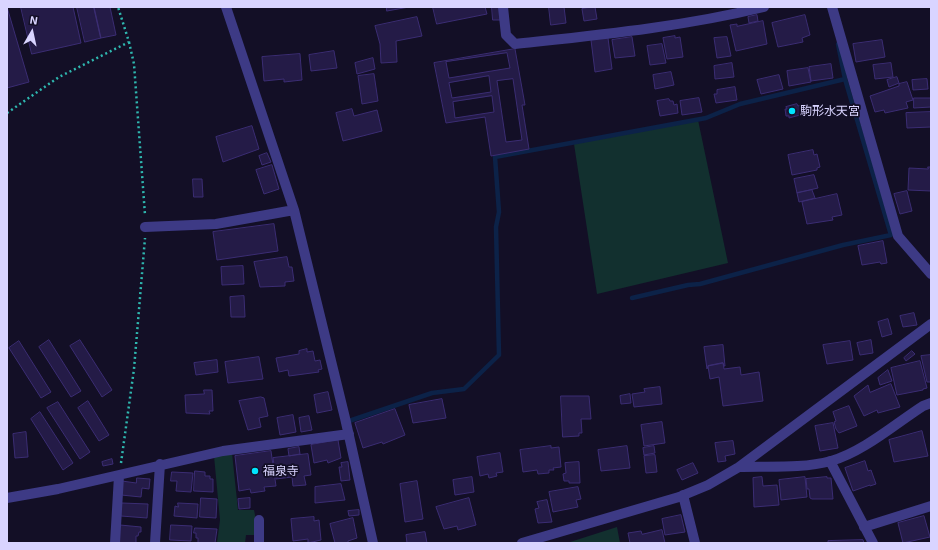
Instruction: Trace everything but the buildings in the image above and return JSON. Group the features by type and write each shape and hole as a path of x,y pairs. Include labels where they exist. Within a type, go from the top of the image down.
{"street":[{"path":"226,7 294,210 349,434 373,543"},
{"path":"503,7 506,35 515,44 633,31 732,15 764,7"},
{"path":"832,7 898,236 931,274"},
{"path":"145,226 216,224 294,210"},
{"path":"522,543 683,495 708,484 739,467 931,324"},
{"path":"739,467 798,465 830,461 852,453 923,406 931,403"},
{"path":"7,498 119,476 160,464 223,451 349,434"},
{"path":"830,461 864,527 874,543"},
{"path":"155,543 160,464"},
{"path":"115,543 119,476"},
{"path":"683,495 695,543"},
{"path":"864,527 931,506"},
{"path":"259,520 259,543"}],"path":[{"path":"118,7 134,64 145,226 142,286 134,369 119,476"},
{"path":"7,113 60,77 128,42"}],"green space":[{"path":"698,120 728,263 597,294 574,144"},
{"path":"232,453 238,510 254,510 256,520 255,535 246,535 245,543 217,543 220,520 214,456"},
{"path":"617,527 620,543 567,543"}],"waterway":[{"path":"632,298 688,285 700,284 843,245 891,235 845,79 838,44"},
{"path":"346,422 432,393 464,389 499,355 496,227 499,212 495,157 706,118 740,104 845,79"}],"place":[{"name":"駒形水天宮","path":"792,111"},
{"name":"福泉寺","path":"255,471"}]}
